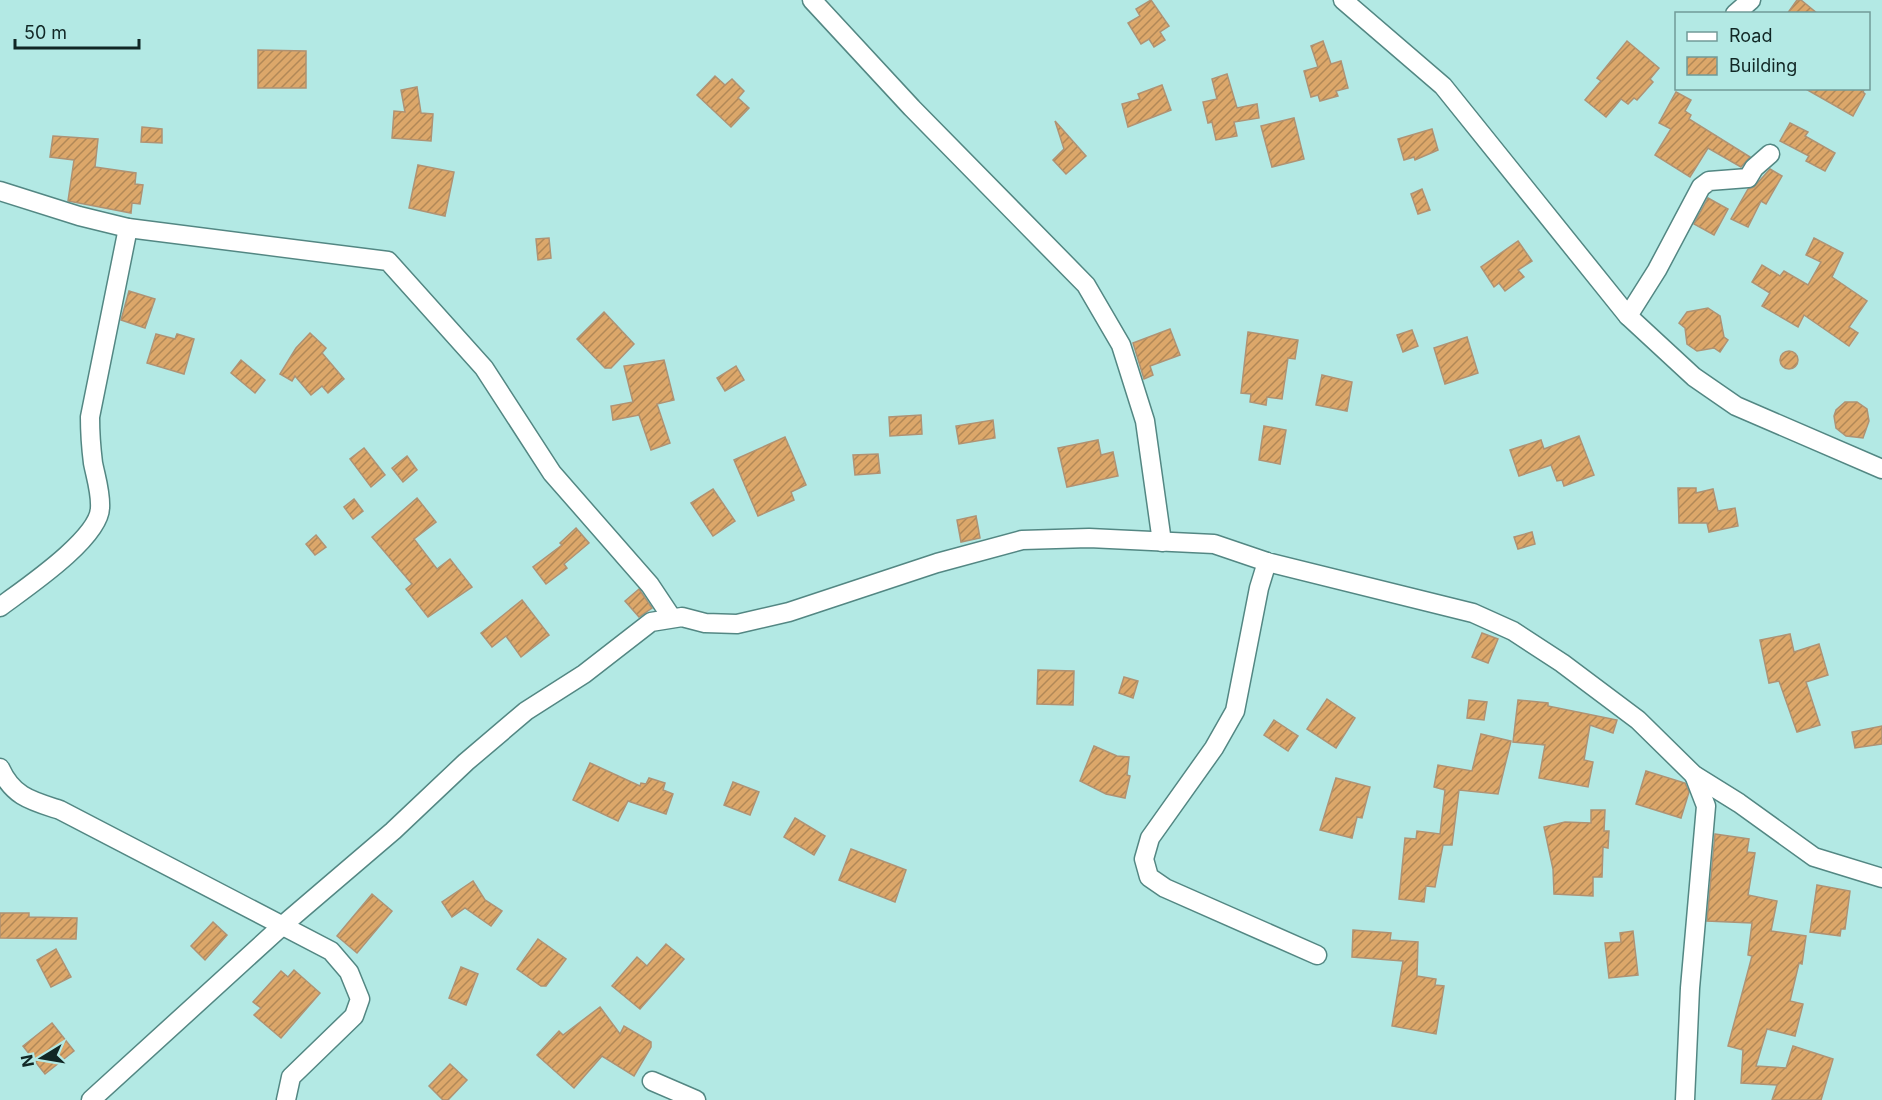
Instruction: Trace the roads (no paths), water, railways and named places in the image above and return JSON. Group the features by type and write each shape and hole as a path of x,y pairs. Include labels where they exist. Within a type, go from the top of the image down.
{"street":[{"path":"812,0 912,108 1086,285 1121,345 1145,420 1162,542"},
{"path":"1343,0 1443,86 1628,316 1694,377 1736,406 1882,469"},
{"path":"1738,12 1751,0"},
{"path":"1628,316 1658,270 1701,187 1709,181 1748,178 1754,168 1770,154"},
{"path":"0,191 79,216 128,228 388,261 484,368 552,473 650,585 672,618"},
{"path":"0,607 37,580 88,535 100,512 99,487 91,447 90,417 128,228"},
{"path":"91,1100 283,925 526,711 584,674 651,622 672,618 737,624 789,612 937,563 1022,540 1089,538 1214,544 1267,562 1473,613 1513,631 1562,663 1638,720 1694,775 1739,803 1814,857 1882,878"},
{"path":"1267,562 1258,588 1235,711 1214,748 1150,838 1144,859 1149,877 1165,888 1317,955"},
{"path":"0,768 4,778 24,798 60,810 283,925 331,951 350,972 360,999 354,1016 291,1077 286,1100"},
{"path":"1685,1100 1690,988 1706,806 1694,775"},
{"path":"652,1081 696,1100"}]}
